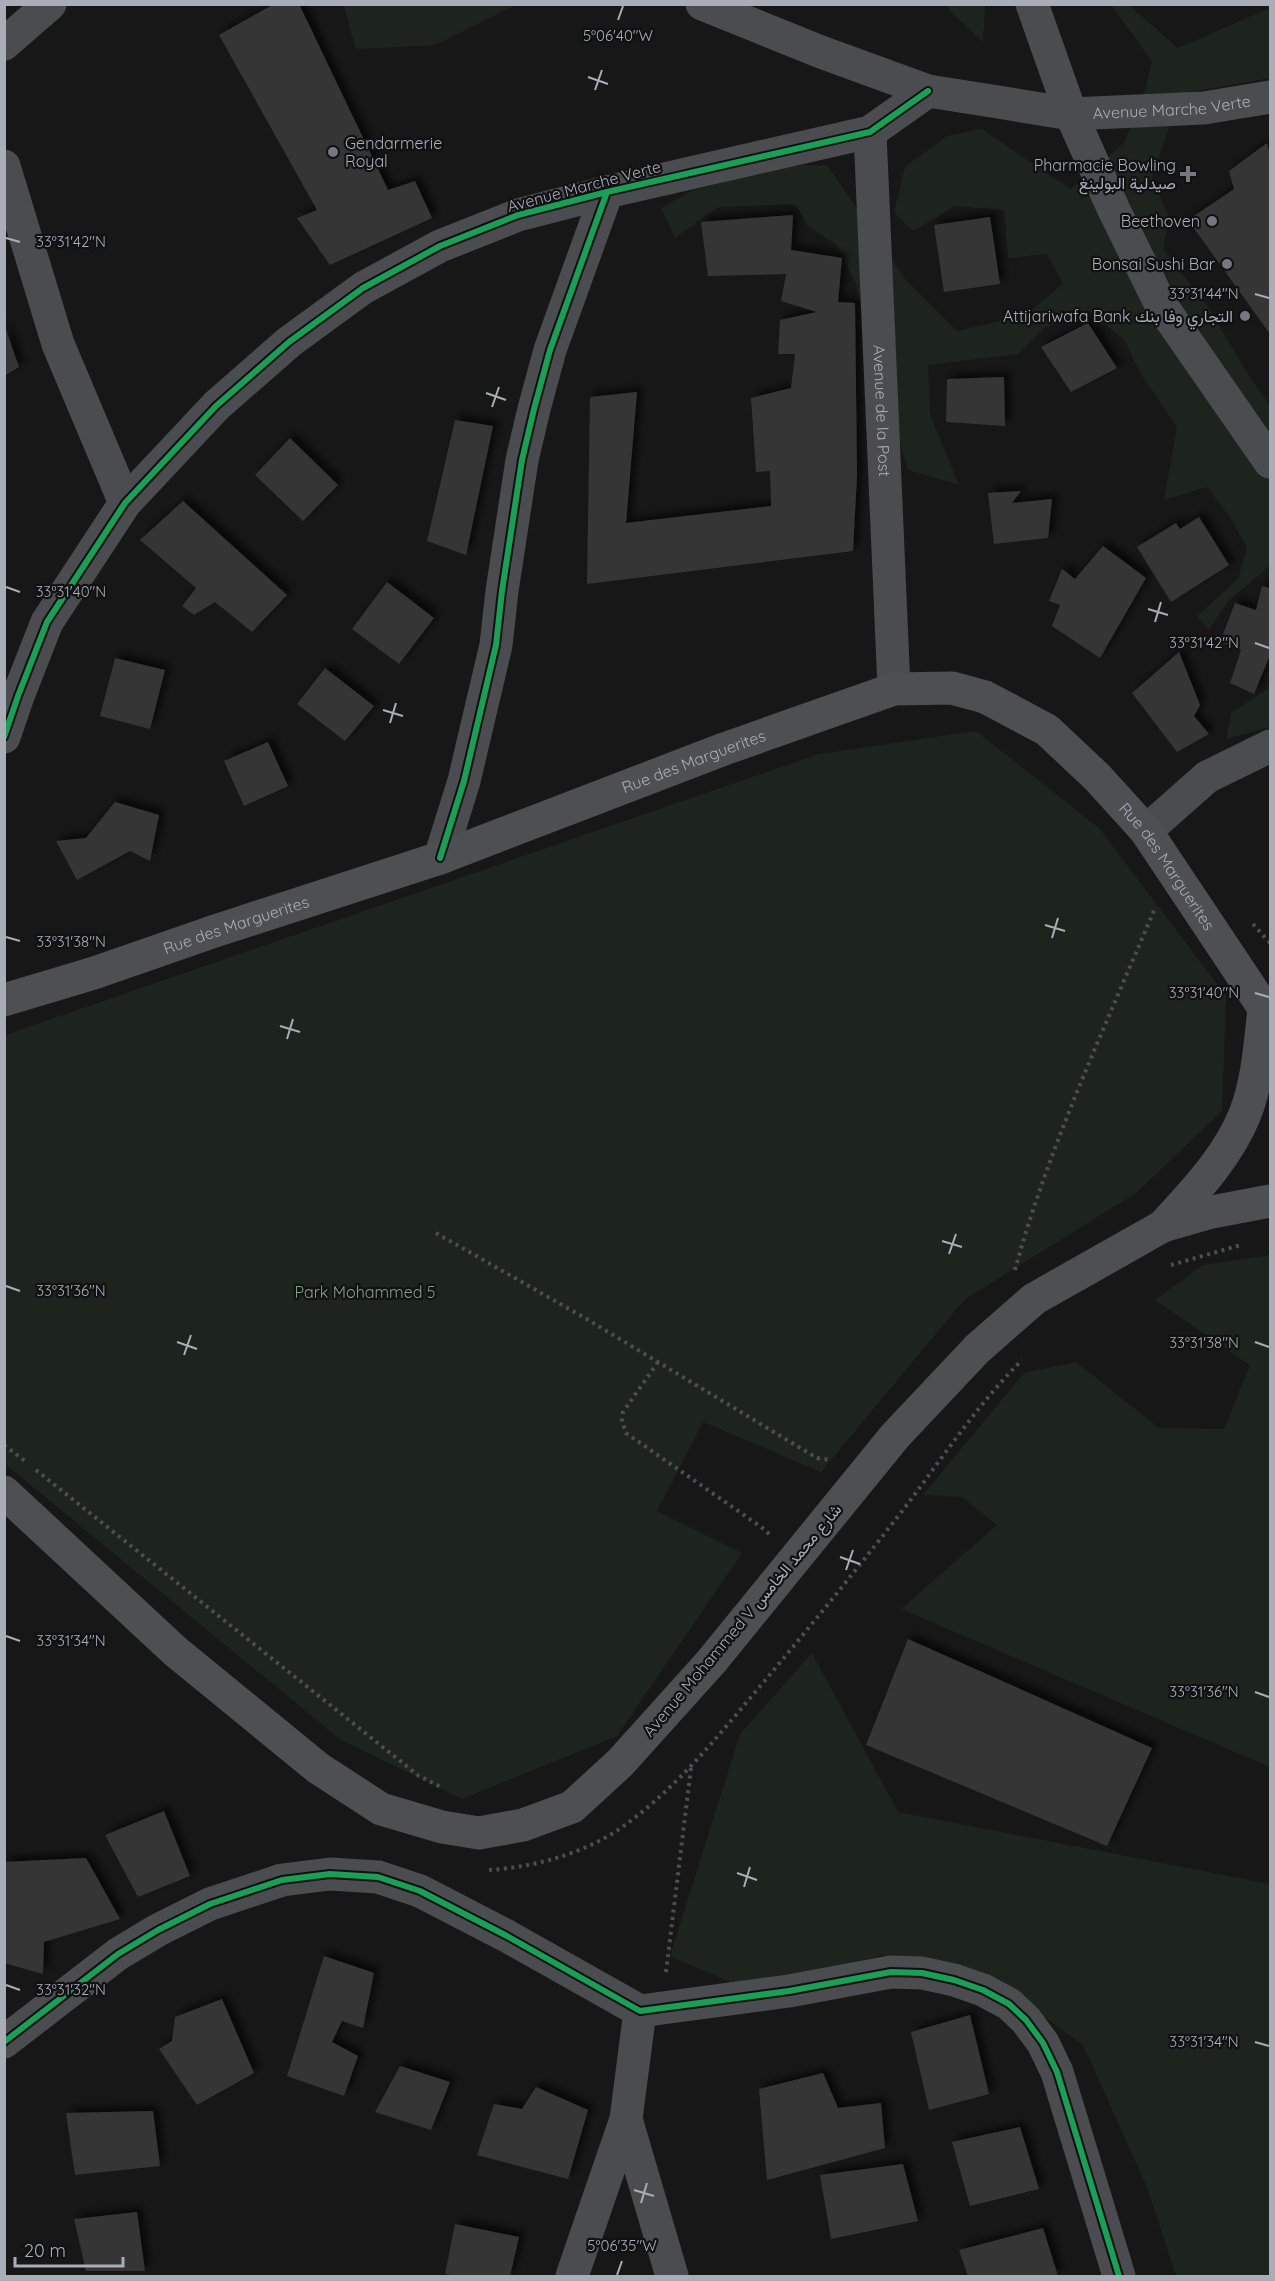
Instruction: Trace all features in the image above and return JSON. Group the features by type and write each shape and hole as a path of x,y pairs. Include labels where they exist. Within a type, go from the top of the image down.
{"main road":[{"name":"Rue des Marguerites","path":"4,1000 93,973 440,858 724,748 894,688 952,688 985,697 1047,730 1097,777 1146,831 1267,1013"},
{"path":"1163,1226 1201,1184 1237,1131 1246,1112 1267,1013"},
{"path":"1163,1226 1212,1212 1270,1201"},
{"name":"Avenue Mohammed V شارع محمد الخامس","path":"4,1492 175,1651 318,1768 381,1809 442,1827 479,1833 523,1825 572,1806 620,1763 711,1662 895,1436 977,1349 1034,1299 1163,1226"}],"street":[{"path":"4,44 50,4"},
{"name":"Avenue Marche Verte","path":"702,4 821,52 928,91 1071,114 1204,108 1270,97"},
{"path":"1032,4 1071,114 1114,210 1161,305 1270,462"},
{"name":"Avenue Marche Verte","path":"4,737 47,622 125,504 216,406 289,342 363,288 440,246 518,215 607,192 870,132 928,91"},
{"name":"Avenue de la Post","path":"870,132 878,270 885,502 894,688"},
{"path":"4,166 58,344 125,504"},
{"path":"440,858 464,781 496,645 522,460 534,409 550,350 607,192"},
{"path":"1146,831 1208,777 1270,747"},
{"path":"4,2042 118,1954 158,1930 210,1904 282,1880 330,1874 378,1877 420,1891 651,2010 789,1991 891,1972 922,1973 954,1980 983,1990 1009,2004 1026,2020 1043,2043 1057,2072 1119,2277"},
{"path":"572,2277 626,2119 651,2010"},
{"path":"626,2119 672,2277"}],"path":[{"path":"1014,1272 1027,1223 1082,1081 1162,892 1176,876"},
{"path":"436,1233 658,1362 817,1458 837,1459"},
{"path":"1162,1268 1199,1255 1250,1243"},
{"path":"480,1870 509,1869 536,1863 597,1842 625,1826 691,1767 837,1595 990,1396 1027,1355"},
{"path":"658,1362 623,1412 622,1421 626,1433 764,1529 770,1534 773,1542"},
{"path":"4,1445 419,1776 448,1790"},
{"path":"651,2010 691,1767"}],"green space":[{"path":"347,4 515,5 435,45 356,49 344,7"},
{"path":"948,5 985,5 983,42 950,11"},
{"path":"1111,5 1129,5 1178,48 1270,8 1270,78 1180,94 1152,177 1169,217 1163,249 1208,307 1270,406 1270,568 1268,567 1227,602 1209,630 1197,616 1238,579 1247,547 1229,516 1207,487 1164,500 1177,427 1140,373 1125,341 1089,310 1044,328 1018,354 928,365 930,414 959,485 908,470 863,321 857,286 837,245 809,227 795,204 718,207 675,238 661,208 693,190 786,166 827,165 906,280 957,331 1025,315 1063,284 1047,254 1008,258 1004,210 955,206 913,231 894,212 905,167 947,136 982,129 1070,189 1124,143 1144,94 1152,61"},
{"path":"1270,687 1270,727 1226,739 1231,713"},
{"name":"Park Mohammed 5","path":"976,731 1099,828 1226,996 1222,1111 1136,1193 964,1300 821,1472 703,1422 657,1511 742,1553 617,1736 462,1799 341,1740 5,1464 5,1035 819,754"},
{"path":"1270,1255 1270,1767 901,1609 997,1525 962,1497 923,1495 1024,1373 1076,1362 1159,1428 1224,1429 1250,1365 1155,1300 1203,1265"},
{"path":"812,1653 898,1812 1270,1884 1270,2276 1176,2276 1147,2187 1083,2045 995,1982 883,1955 751,1991 670,1956 740,1734"}],"building":[{"path":"274,4 299,4 388,190 415,181 432,218 330,265 297,218 317,210 219,35"},
{"path":"1267,143 1270,154 1270,334 1188,220 1234,189 1229,171"},
{"path":"793,215 791,250 842,258 838,302 855,303 857,475 853,551 587,584 590,397 637,392 626,523 771,506 770,471 756,472 751,398 791,388 795,354 778,354 780,320 817,312 781,301 786,274 708,276 701,222"},
{"path":"990,217 1000,284 944,292 934,225"},
{"path":"1088,323 1117,368 1071,392 1041,347"},
{"path":"4,324 19,367 4,376"},
{"path":"1004,377 1005,426 946,422 947,379"},
{"path":"455,420 493,426 466,555 427,541"},
{"path":"290,438 338,485 303,521 255,475"},
{"path":"1021,491 1012,503 1052,499 1048,538 994,544 988,493"},
{"path":"183,501 287,595 252,632 215,602 194,615 182,606 196,588 140,540"},
{"path":"1199,517 1229,565 1171,602 1137,547 1176,523 1180,529"},
{"path":"1103,546 1146,578 1100,658 1052,626 1060,605 1049,601 1062,569 1075,579"},
{"path":"387,582 434,618 399,664 352,629"},
{"path":"1262,586 1270,588 1270,655 1254,694 1230,683 1241,650 1220,642 1235,603 1256,610"},
{"path":"1179,652 1200,705 1194,716 1209,734 1177,752 1132,693"},
{"path":"115,658 165,670 150,729 100,716"},
{"path":"325,668 374,706 345,741 297,704"},
{"path":"268,742 288,786 244,806 224,761"},
{"path":"115,802 159,815 150,861 130,851 77,880 56,841 86,838"},
{"path":"908,1639 1152,1748 1107,1846 866,1745"},
{"path":"164,1811 190,1876 138,1897 105,1835"},
{"path":"86,1858 120,1919 44,1942 43,1974 4,1963 4,1862"},
{"path":"324,1956 374,1973 363,2028 342,2021 332,2042 358,2056 344,2096 287,2076"},
{"path":"222,1999 254,2073 197,2105 159,2049 172,2041 175,2017"},
{"path":"970,2015 989,2094 929,2110 911,2032"},
{"path":"400,2066 450,2082 431,2130 375,2112"},
{"path":"823,2073 838,2108 881,2103 885,2148 767,2180 759,2089"},
{"path":"536,2087 588,2110 568,2179 477,2155 494,2104 522,2109"},
{"path":"153,2111 160,2166 75,2175 66,2113"},
{"path":"1020,2127 1039,2189 970,2206 952,2142"},
{"path":"903,2164 918,2221 831,2239 820,2175"},
{"path":"137,2212 145,2271 86,2271 74,2219"},
{"path":"455,2224 519,2237 510,2276 445,2274"},
{"path":"1043,2228 1058,2276 968,2276 959,2250"}],"cycle path":[{"path":"4,737 47,622 125,503 216,406 289,342 363,288 440,246 518,215 607,192 870,132 928,91"},
{"path":"440,858 464,781 496,645 522,460 534,409 550,350 607,192"},
{"path":"4,2042 118,1954 158,1930 210,1904 282,1880 330,1874 378,1877 420,1891 507,1936 640,2011 789,1991 891,1972 922,1973 954,1980 983,1990 1009,2004 1026,2020 1043,2043 1057,2072 1119,2276"}],"place":[{"name":"Gendarmerie Royal","path":"333,152"},
{"name":"Pharmacie Bowling صيدلية البولينغ","path":"1188,174"},
{"name":"Beethoven","path":"1212,221"},
{"name":"Bonsai Sushi Bar","path":"1227,264"},
{"name":"Attijariwafa Bank التجاري وفا بنك","path":"1245,316"}]}
